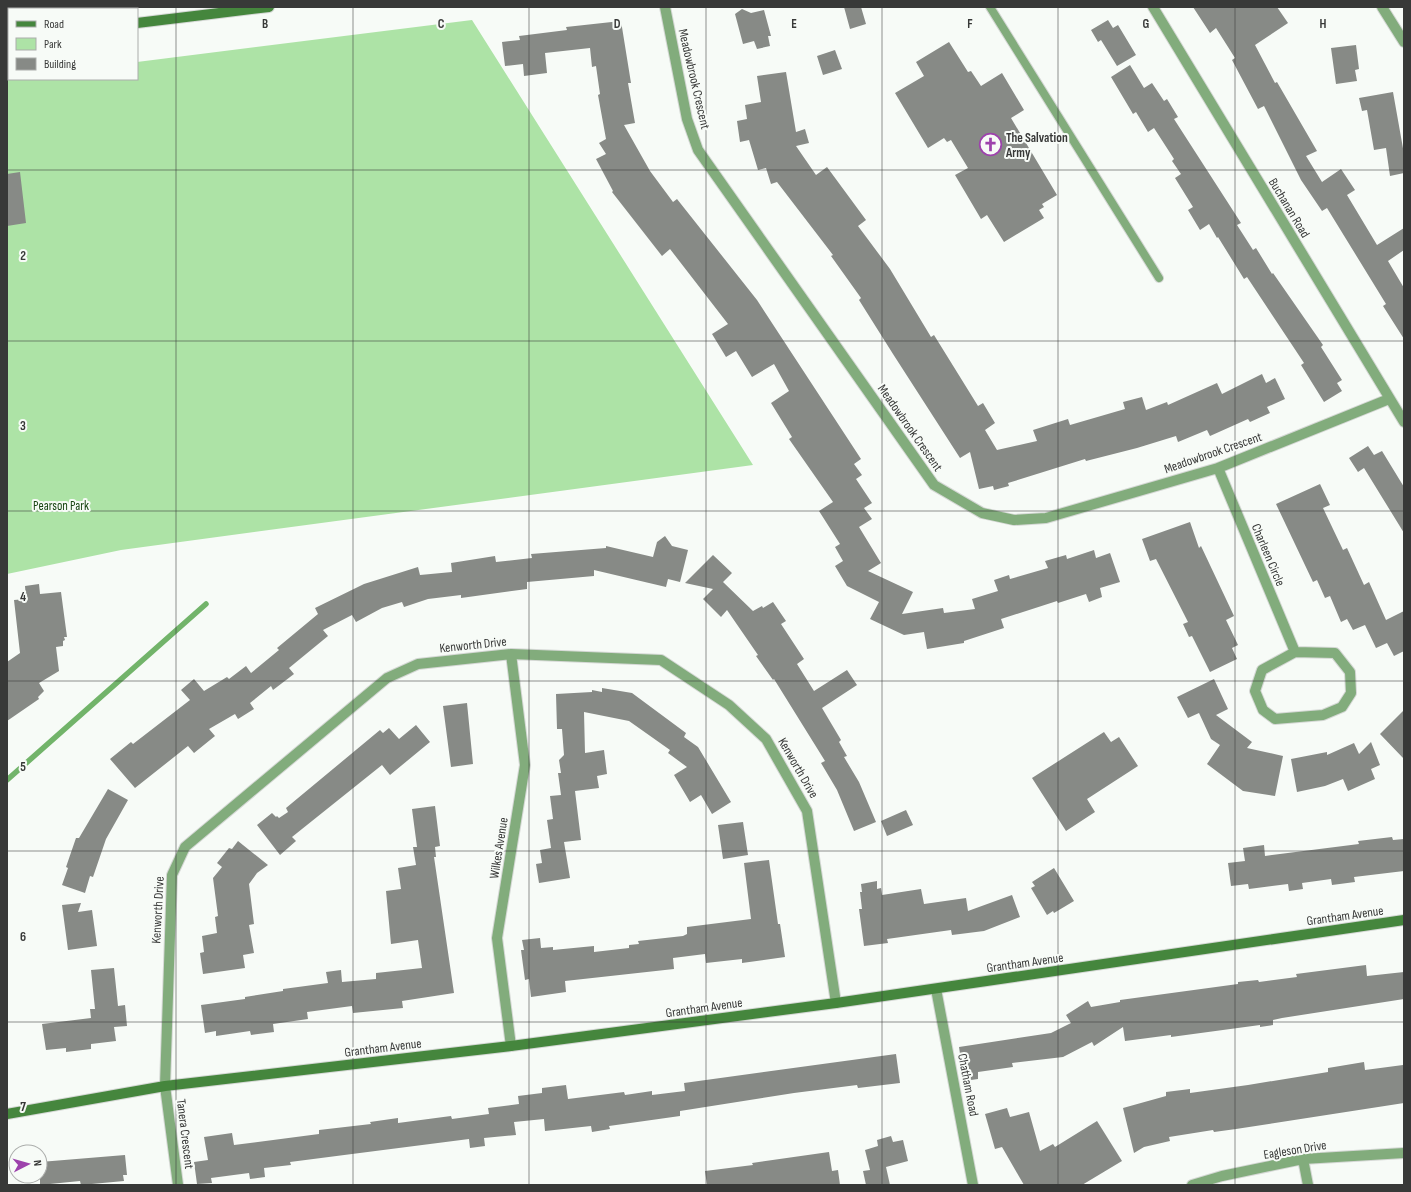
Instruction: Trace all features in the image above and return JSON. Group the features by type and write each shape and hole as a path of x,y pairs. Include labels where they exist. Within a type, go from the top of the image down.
{"street":[{"path":"138,23 268,7"},
{"name":"Meadowbrook Crescent","path":"665,7 688,119 698,150 934,485 982,513 1014,520 1046,518 1218,468 1389,399"},
{"name":"Buchanan Road","path":"1153,7 1404,422"},
{"path":"1382,7 1404,42"},
{"name":"Charleen Circle","path":"1218,468 1295,652"},
{"path":"1295,652 1335,653 1350,672 1351,693 1342,707 1323,715 1275,719 1263,710 1255,691 1262,670 1295,652"},
{"name":"Kenworth Drive","path":"165,1086 172,875 185,847 387,678 418,664 511,654 661,660 729,705 766,739 807,811 836,1003"},
{"name":"Wilkes Avenue","path":"511,654 526,765 497,938 511,1046"},
{"name":"Grantham Avenue","path":"7,1114 165,1086 511,1046 936,990 1404,920"},
{"name":"Chatham Road","path":"936,990 973,1185"},
{"name":"Tanera Crescent","path":"165,1086 178,1185"},
{"name":"Eagleson Drive","path":"1192,1185 1222,1176 1303,1159 1404,1153"},
{"path":"1303,1159 1308,1185"}],"lane":[{"path":"990,7 1159,278"}],"green space":[{"name":"Pearson Park","path":"472,20 753,465 121,550 7,574 7,68 8,80 138,80 138,62"}],"building":[{"path":"844,7 861,7 866,24 850,29"},
{"path":"1193,7 1277,7 1288,23 1255,45 1275,83 1277,82 1317,151 1306,156 1322,182 1341,169 1355,190 1347,195 1377,245 1404,228 1404,250 1388,261 1404,288 1404,339 1383,306 1386,304 1327,208 1322,211 1301,180 1264,106 1258,109 1232,60 1235,58 1216,28 1210,33"},
{"path":"742,9 751,13 764,10 771,36 768,36 770,46 757,49 754,41 743,44 735,14"},
{"path":"1108,20 1113,28 1118,25 1136,55 1117,66 1101,40 1098,42 1091,30"},
{"path":"621,21 631,83 628,83 635,123 624,125 650,171 673,202 677,199 757,300 861,459 854,464 862,475 856,479 872,503 864,508 872,519 859,527 881,563 868,571 913,592 902,614 943,608 944,613 975,609 972,599 998,591 994,580 1009,575 1010,579 1048,568 1045,561 1066,555 1067,559 1094,550 1096,558 1110,553 1120,582 1100,588 1102,597 1089,602 1086,594 1058,603 1057,601 1001,619 1004,628 964,641 964,643 927,649 924,632 904,635 870,619 879,602 847,586 835,566 843,561 835,547 840,544 819,511 833,502 789,439 792,437 771,403 789,391 774,364 752,377 736,351 726,357 712,334 728,324 670,249 662,256 612,192 613,191 596,159 606,154 599,143 606,139 598,95 600,94 596,66 592,67 590,48 545,53 547,73 524,76 523,64 505,66 502,42 520,40 519,36 567,30 566,27"},
{"name":"The Salvation Army","path":"949,42 968,72 971,71 981,86 1002,73 1024,110 1011,118 1057,195 1042,204 1044,207 1039,210 1044,218 1004,242 987,215 981,219 955,175 968,168 951,140 947,142 944,138 928,148 895,93 924,76 916,62"},
{"path":"1356,45 1359,69 1355,70 1357,81 1336,84 1331,48"},
{"path":"835,50 842,69 823,75 817,56"},
{"path":"1130,65 1144,88 1152,83 1164,101 1167,99 1178,117 1174,119 1241,223 1237,225 1253,250 1256,248 1272,274 1273,273 1323,345 1321,347 1342,380 1337,383 1342,391 1324,402 1301,365 1304,363 1247,277 1244,279 1209,224 1200,230 1188,210 1193,207 1175,178 1181,174 1172,161 1174,159 1154,128 1148,132 1136,112 1133,114 1111,77"},
{"path":"786,72 796,132 805,129 809,143 796,146 816,175 827,167 866,220 858,226 890,269 931,337 934,335 978,406 983,403 995,423 985,430 997,450 1037,441 1033,430 1068,419 1070,425 1125,409 1123,402 1142,397 1146,410 1167,402 1168,405 1217,383 1222,394 1262,374 1266,383 1275,378 1285,399 1267,407 1270,413 1250,422 1248,419 1210,436 1207,430 1178,442 1176,436 1086,461 1085,459 1008,483 1009,486 994,490 993,486 979,489 970,452 960,458 859,300 861,298 831,256 833,255 777,182 771,184 766,168 758,170 749,140 740,142 737,121 747,119 745,105 761,102 757,76"},
{"path":"1393,92 1404,154 1404,173 1390,176 1386,148 1374,150 1367,110 1362,111 1359,98"},
{"path":"20,172 26,223 7,226 7,174"},
{"path":"1368,446 1374,455 1382,451 1404,487 1404,533 1364,468 1358,472 1349,458"},
{"path":"1320,484 1330,505 1323,508 1343,550 1347,548 1364,585 1369,582 1386,620 1404,611 1404,651 1394,656 1387,643 1376,648 1365,625 1353,630 1347,619 1341,622 1330,596 1325,598 1317,580 1313,582 1276,504"},
{"path":"1190,522 1199,548 1201,546 1234,616 1226,620 1238,645 1232,648 1237,659 1210,672 1192,636 1189,637 1183,624 1188,622 1156,559 1150,561 1142,539"},
{"path":"665,536 672,546 688,550 680,582 668,579 666,587 594,570 594,576 527,582 527,589 461,598 461,595 428,599 404,607 402,602 382,608 356,622 352,615 323,630 328,636 289,668 294,674 273,690 271,686 250,703 254,709 238,719 235,714 209,729 215,736 194,753 188,746 135,788 110,759 131,742 133,744 190,700 181,690 194,679 204,691 227,677 229,679 246,666 251,673 279,650 277,648 318,614 315,608 364,584 418,567 420,575 452,572 451,563 495,556 496,562 532,558 531,554 606,548 606,546 653,557 657,542"},
{"path":"713,555 732,573 723,582 753,611 762,606 763,608 773,602 786,621 781,624 804,659 797,664 814,691 847,670 857,685 822,708 841,740 839,742 847,756 844,757 859,782 876,822 854,831 837,790 821,763 825,761 774,679 773,680 756,656 758,655 727,610 721,617 703,599 713,589 685,583"},
{"path":"39,584 40,594 61,592 67,637 64,637 65,640 63,641 63,646 56,647 59,671 39,683 44,691 38,697 39,699 7,721 7,662 20,653 14,600 26,599 25,586"},
{"path":"1214,679 1228,709 1216,715 1252,742 1247,748 1283,756 1275,796 1243,791 1207,764 1220,745 1211,739 1199,713 1188,718 1177,697"},
{"path":"602,688 632,693 686,733 684,737 698,747 731,802 712,814 701,795 690,802 674,775 687,767 668,753 670,750 629,721 584,712 585,753 604,750 607,774 597,776 599,788 575,791 581,840 564,842 570,878 539,883 536,864 542,863 540,850 551,848 547,820 553,819 550,796 561,795 558,773 561,773 559,760 564,755 562,729 557,729 556,694 592,692 592,690 602,692"},
{"path":"467,703 473,764 451,767 443,706"},
{"path":"1404,710 1404,759 1380,734"},
{"path":"416,725 430,742 390,775 382,765 292,837 296,841 280,855 257,825 272,813 279,818 288,812 286,808 380,730 383,733 389,728 399,739"},
{"path":"1104,732 1111,742 1119,737 1138,766 1087,799 1095,812 1066,831 1032,778"},
{"path":"1371,742 1380,765 1371,769 1375,779 1348,791 1343,779 1325,786 1297,792 1291,759 1327,752 1327,755 1354,743 1359,754"},
{"path":"108,789 128,800 106,839 93,877 90,876 85,893 62,885 68,868 66,867 76,838 79,838"},
{"path":"435,806 440,846 435,847 436,857 434,857 454,993 402,1001 403,1008 353,1013 352,1006 307,1012 308,1019 273,1024 274,1032 251,1035 250,1031 216,1036 216,1031 205,1033 201,1005 245,999 245,997 283,991 283,989 328,983 326,972 341,970 342,982 376,979 376,973 422,968 418,940 391,944 386,891 401,889 398,868 416,865 413,847 417,847 412,809"},
{"path":"906,810 913,825 887,836 881,821"},
{"path":"743,822 748,855 723,859 718,825"},
{"path":"1392,837 1393,840 1404,839 1404,871 1354,877 1355,882 1332,885 1331,879 1302,883 1303,889 1289,891 1288,884 1249,889 1248,884 1231,886 1228,863 1245,861 1243,848 1264,845 1265,856 1359,844 1358,841"},
{"path":"238,841 268,865 257,873 249,884 254,924 249,925 254,953 243,955 245,968 203,974 200,953 204,952 202,936 217,933 215,917 218,916 213,878 222,867 217,863 229,848 232,849"},
{"path":"769,860 778,924 780,924 785,957 742,963 742,959 706,963 705,954 673,958 674,969 565,981 566,992 531,997 529,979 525,980 521,950 524,950 522,940 540,938 541,948 553,947 553,950 594,946 594,952 629,948 629,945 639,944 638,941 683,936 687,934 687,927 751,919 744,863"},
{"path":"1054,868 1074,901 1054,913 1053,911 1047,915 1031,888 1035,886 1032,882"},
{"path":"877,881 877,889 881,888 882,895 921,889 924,904 966,898 968,911 1012,895 1020,917 984,931 952,935 951,930 887,939 888,943 864,946 859,909 862,909 860,892 862,892 861,884"},
{"path":"81,903 78,912 92,910 97,946 68,950 62,905"},
{"path":"1366,965 1367,976 1404,972 1404,999 1282,1018 1273,1020 1273,1025 1260,1027 1260,1025 1171,1037 1171,1035 1125,1041 1123,1027 1094,1046 1092,1042 1063,1057 1012,1063 1013,1067 978,1072 978,1079 964,1081 959,1047 1051,1033 1071,1023 1066,1015 1088,1001 1091,1007 1120,1002 1120,1000 1238,984 1238,982 1258,980 1259,982 1297,977 1296,974"},
{"path":"114,968 118,1006 125,1005 127,1026 114,1027 116,1041 91,1044 91,1049 66,1052 66,1048 46,1050 42,1024 91,1018 90,1009 95,1009 91,970"},
{"path":"896,1054 900,1083 858,1088 857,1085 794,1093 680,1111 680,1116 609,1126 610,1129 592,1132 591,1126 545,1131 544,1119 514,1122 516,1135 484,1138 485,1146 470,1148 469,1139 290,1162 291,1165 264,1168 265,1177 250,1179 249,1173 211,1178 212,1183 197,1184 194,1162 208,1160 204,1137 232,1133 234,1145 319,1134 319,1130 371,1124 370,1122 398,1118 398,1123 451,1116 452,1119 489,1114 488,1108 519,1104 518,1096 542,1093 542,1088 566,1085 568,1099 624,1092 625,1095 652,1091 652,1095 685,1091 684,1083"},
{"path":"1364,1062 1365,1070 1403,1065 1404,1103 1236,1129 1214,1132 1213,1130 1169,1137 1170,1141 1144,1147 1134,1153 1123,1108 1166,1096 1166,1092 1190,1089 1190,1093 1248,1085 1328,1072 1328,1068"},
{"path":"1007,1108 1010,1117 1029,1112 1040,1151 1053,1144 1055,1147 1097,1121 1122,1161 1082,1185 1024,1185 1002,1147 995,1149 985,1114"},
{"path":"891,1136 893,1142 903,1140 908,1161 886,1167 890,1185 866,1185 863,1171 870,1170 865,1150 878,1146 877,1140"},
{"path":"829,1152 832,1171 838,1170 840,1185 707,1185 705,1171 753,1165 752,1163"},
{"path":"125,1155 127,1175 123,1175 124,1181 81,1185 80,1181 40,1185 48,1184 48,1161"}],"waterway":[{"path":"7,780 206,604"}],"place":[{"name":"The Salvation Army","path":"991,145"}]}
